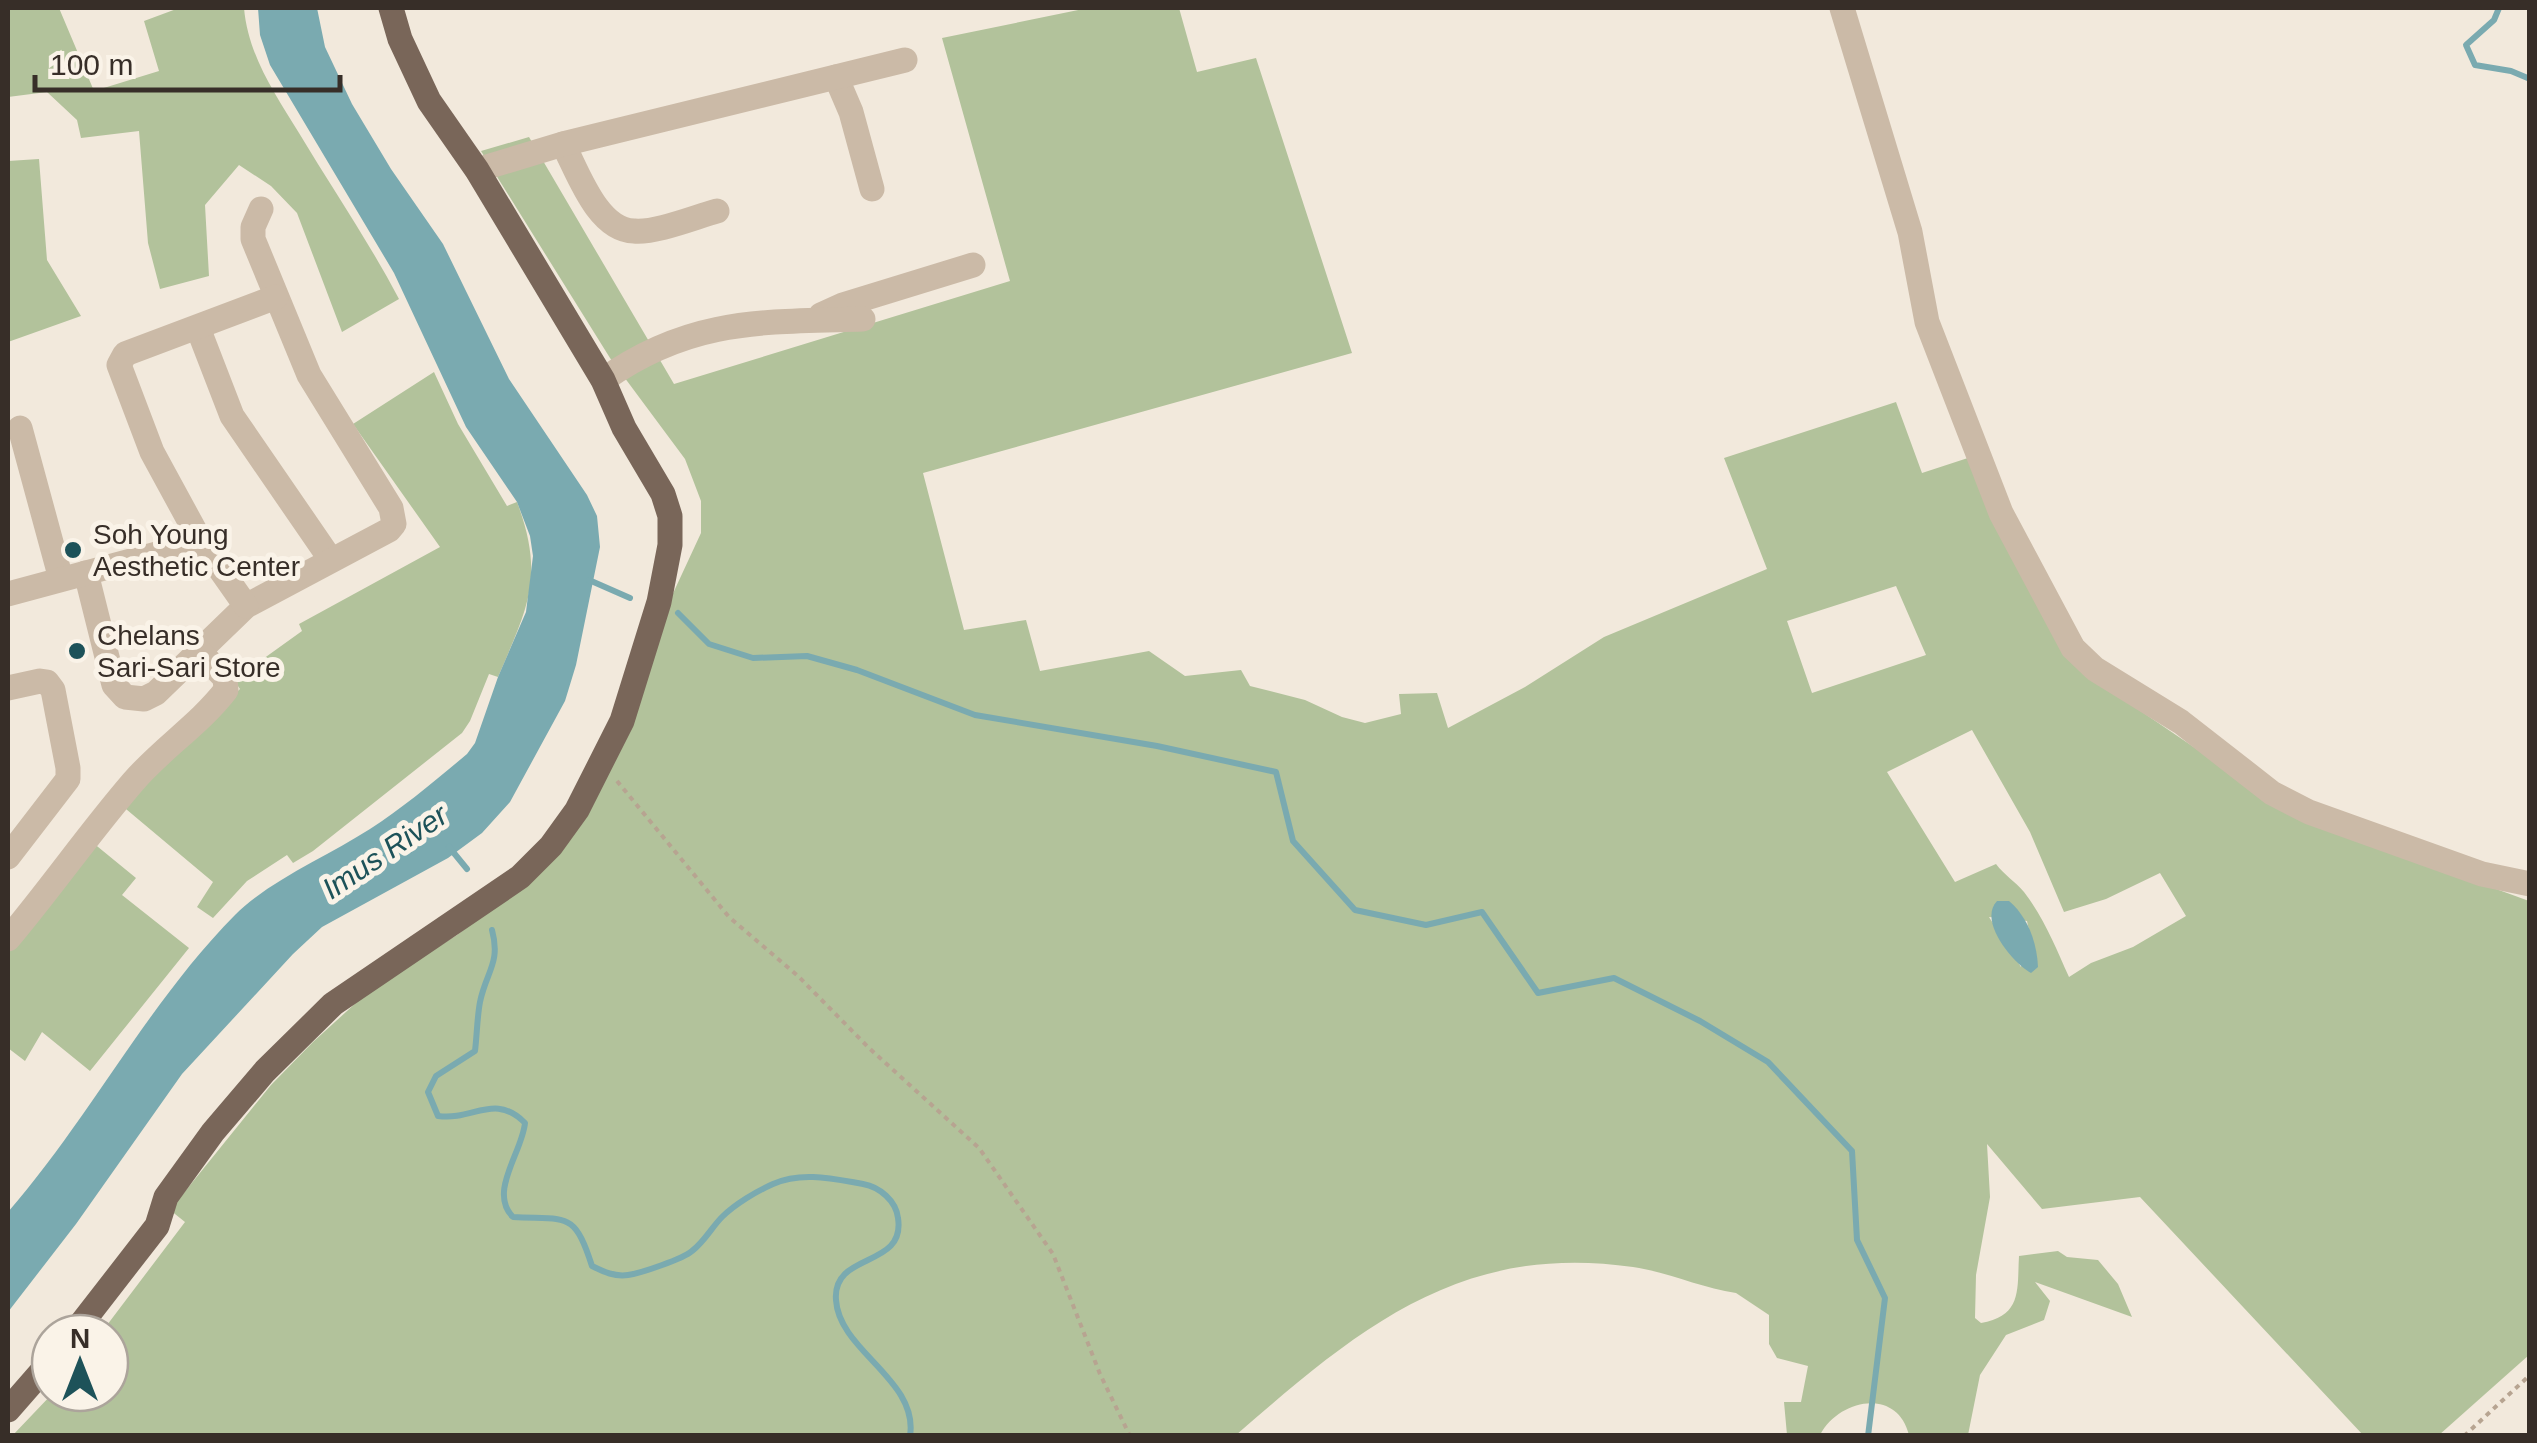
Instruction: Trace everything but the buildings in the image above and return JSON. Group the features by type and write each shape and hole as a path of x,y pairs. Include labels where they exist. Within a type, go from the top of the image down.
{"main road":[{"path":"89,1313 156,1226 166,1197 212,1132 264,1071 333,1004 520,878 551,846 578,810 602,762 627,704 659,602 670,545 670,516 663,494 624,428 602,380 477,170 429,100 400,39 391,8"},
{"path":"8,1410 30,1385"}],"street":[{"path":"1842,8 1910,232 1927,322 2002,513 2072,648 2095,669 2181,722 2272,793 2309,812 2482,874 2530,884"},
{"path":"477,170 563,144 905,60"},
{"path":"836,76 872,189"},
{"path":"563,144 602,214 616,228 636,232 718,211"},
{"path":"20,428 114,686 125,697 144,699 156,692 246,606 390,530 395,519 315,386 276,297 253,239 253,227 261,209"},
{"path":"809,321 843,305 973,265"},
{"path":"246,606 201,542 152,452 119,365 124,354 276,297"},
{"path":"602,380 630,360 672,340 712,328 765,321 864,319"},
{"path":"198,328 232,416 332,560"},
{"path":"8,594 201,542"},
{"path":"8,939 133,782 203,717 226,690 225,678 198,650"},
{"path":"8,688 48,682 53,690 68,779 8,856"}],"path":[{"path":"602,762 729,917 798,976 869,1048 979,1148 1054,1254 1100,1374 1130,1436"},
{"path":"2464,1436 2530,1375"}],"green space":[{"path":"8,8 59,8 94,91 159,71 144,21 179,8 244,8 251,42 264,74 399,299 342,332 297,213 271,186 239,165 205,205 209,276 160,289 148,243 139,131 81,138 77,120 47,92 8,97"},
{"path":"1088,8 1179,8 1197,72 1256,58 1352,353 923,473 964,630 1026,620 1040,671 1149,651 1185,676 1241,670 1250,686 1305,700 1365,723 1401,714 1399,694 1437,693 1448,728 1525,687 1604,637 1767,569 1724,458 1896,402 1922,473 1974,456 1994,511 2123,699 2226,769 2403,855 2529,901 2529,1355 2439,1435 2363,1435 2140,1197 2042,1209 1987,1144 1990,1197 1976,1275 1975,1318 1981,1323 1995,1319 2011,1307 2017,1289 2019,1256 2058,1251 2067,1257 2098,1260 2118,1284 2132,1317 2035,1282 2050,1301 2044,1320 2006,1335 1980,1375 1968,1435 1909,1435 1903,1420 1893,1410 1881,1404 1867,1404 1840,1413 1820,1435 1787,1435 1784,1402 1801,1402 1808,1366 1777,1358 1769,1344 1769,1315 1736,1293 1659,1272 1571,1263 1515,1268 1464,1281 1415,1302 1325,1361 1236,1435 12,1436 34,1413 130,1413 130,1313 116,1313 185,1222 170,1210 271,1085 313,1042 369,991 457,935 547,865 701,533 701,501 685,459 610,358 481,151 529,137 674,384 1010,281 942,38","holes":["1896,586 1926,655 1812,693 1787,621","1972,730 2030,832 2064,912 2106,899 2160,873 2186,916 2069,977 2031,902 1996,864 1955,882 1887,772","1989,917 2027,921 2030,935 2021,967"]},
{"path":"39,159 47,260 81,316 8,342 8,161"},
{"path":"434,372 458,424 507,506 517,502 530,551 531,572 518,631 498,677 489,674 462,733 313,851 293,863 287,855 247,881 213,918 197,907 213,882 120,804 240,689 231,676 302,631 299,624 440,547 353,424"},
{"path":"81,833 136,878 122,895 189,948 90,1071 42,1032 25,1061 8,1048 8,924"}],"water":[{"name":"Imus River","path":"258,8 317,8 325,47 352,104 443,244 509,379 587,495 597,516 600,547 565,701 510,802 482,833 448,858 322,927 293,954 182,1074 8,1312 8,1212 66,1138 146,1023 203,949 249,902 383,821 467,754 475,743 526,612 533,556 517,502 466,427 394,273 270,65 260,35"},
{"path":"1997,901 2009,901 2030,931 2038,967 2031,973 2007,951 1994,930 1992,909"}],"waterway":[{"path":"2499,8 2494,20 2466,45 2475,65 2511,71 2530,79"},
{"path":"589,580 630,598"},
{"path":"678,613 709,644 753,658 807,656 857,670 975,715 1157,746 1276,772 1293,841 1355,910 1426,925 1482,912 1538,993 1614,978 1700,1021 1768,1062 1852,1151 1857,1240 1885,1298 1868,1436"},
{"name":"Imus River","path":"449,847 467,869"},
{"path":"492,930 494,959 480,1002 475,1051 436,1076 428,1092 438,1116 493,1108 514,1114 525,1123 505,1184 506,1207 513,1217 566,1222 580,1235 592,1266 623,1275 652,1269 687,1254 733,1207 784,1180 818,1177 875,1188 894,1206 897,1234 881,1253 845,1274 838,1284 836,1300 850,1335 903,1398 910,1416 910,1436"}],"place":[{"name":"Soh Young Aesthetic Center","path":"73,550"},
{"name":"Chelans Sari-Sari Store","path":"77,651"}]}
